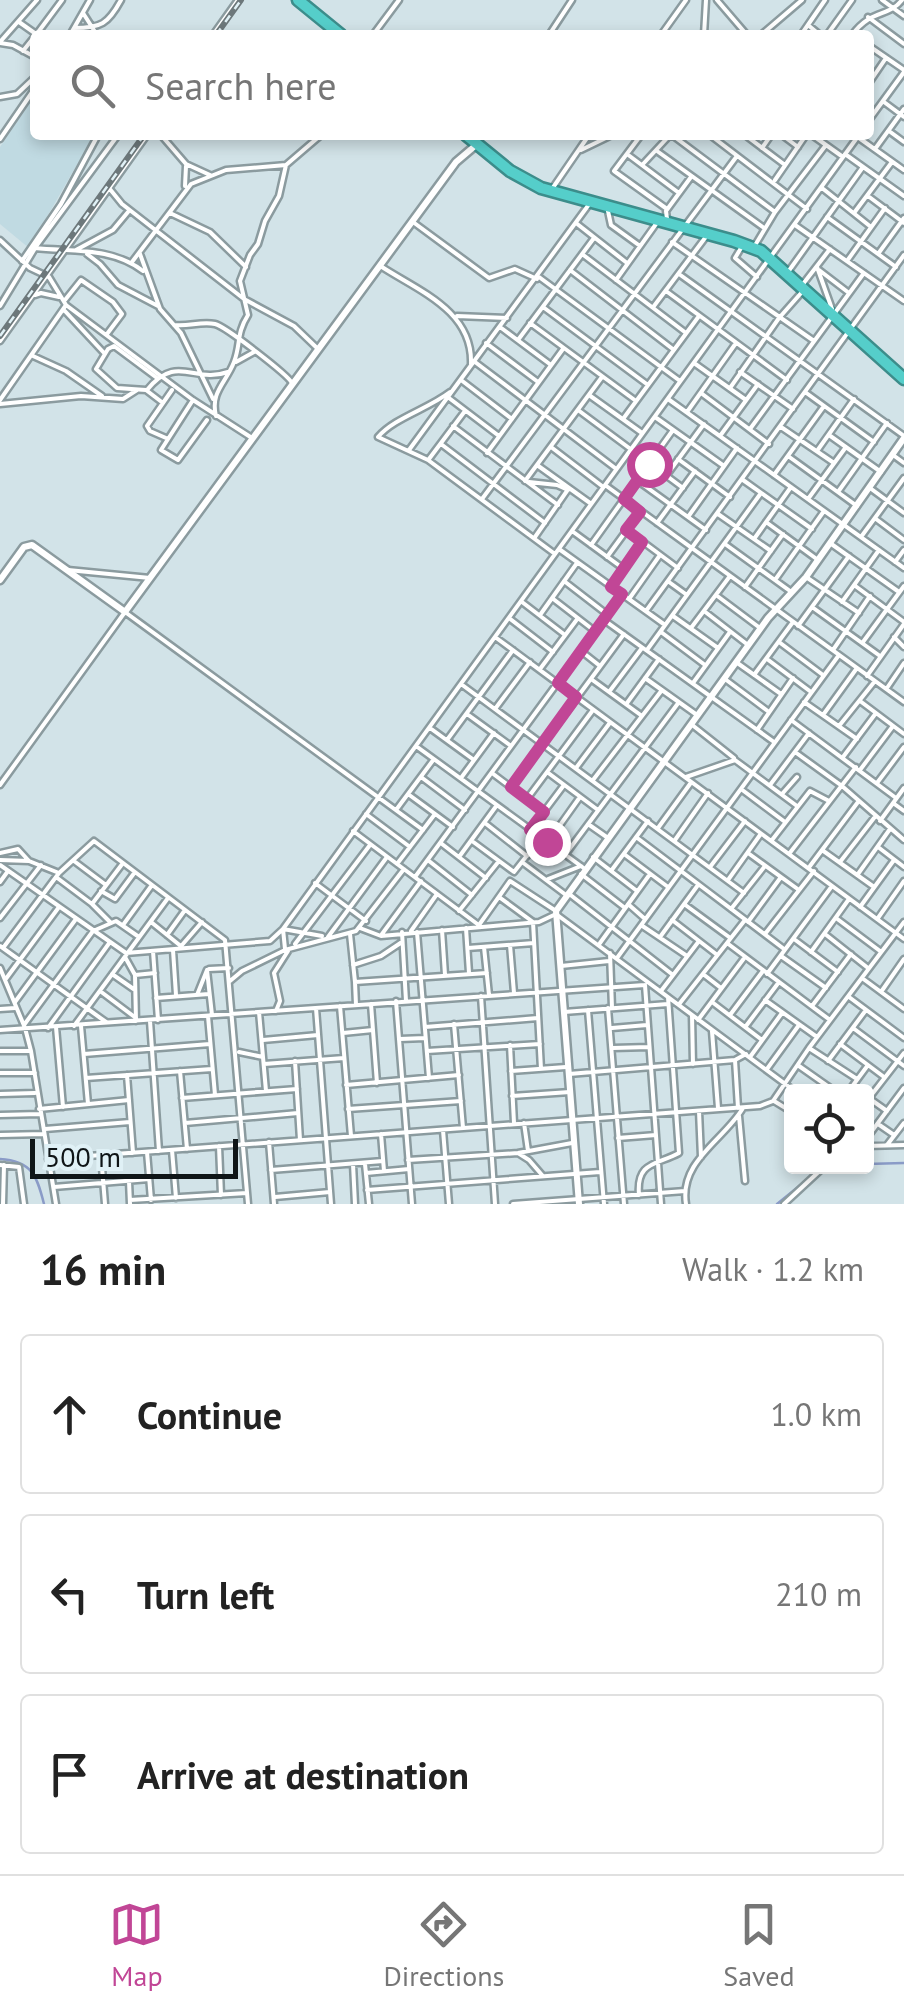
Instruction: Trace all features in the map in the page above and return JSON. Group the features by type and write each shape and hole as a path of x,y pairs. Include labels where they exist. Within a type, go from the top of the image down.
{"highway":[{"path":"298,0 335,30"},
{"path":"474,140 519,176 551,192 749,246 772,258 904,379"}],"street":[{"path":"30,55 1,40 37,0"},
{"path":"39,30 62,0"},
{"path":"74,28 90,0"},
{"path":"74,28 92,28 108,22 122,0"},
{"path":"216,30 238,0"},
{"path":"377,30 398,0"},
{"path":"552,30 572,0"},
{"path":"665,30 686,0"},
{"path":"704,30 706,0"},
{"path":"717,0 742,30"},
{"path":"766,30 802,0"},
{"path":"804,30 825,0"},
{"path":"828,30 852,0"},
{"path":"882,0 904,16"},
{"path":"856,30 867,17 894,9 902,0"},
{"path":"83,13 92,28"},
{"path":"867,17 904,44"},
{"path":"20,22 30,31"},
{"path":"808,25 816,30"},
{"path":"23,52 30,42"},
{"path":"874,50 904,71 874,114"},
{"path":"874,75 886,58"},
{"path":"0,97 18,94 30,82"},
{"path":"0,139 30,95"},
{"path":"874,149 903,113 883,102"},
{"path":"889,131 904,142"},
{"path":"0,306 95,140"},
{"path":"23,262 114,140"},
{"path":"0,341 143,140"},
{"path":"165,140 186,164 210,175"},
{"path":"132,262 184,191 226,170 286,165 315,140"},
{"path":"0,784 471,140"},
{"path":"551,192 585,140"},
{"path":"577,152 602,140"},
{"path":"637,140 614,171 667,210"},
{"path":"644,164 666,140"},
{"path":"678,140 775,212"},
{"path":"716,140 807,208"},
{"path":"723,145 727,140"},
{"path":"752,140 785,166"},
{"path":"762,148 768,140"},
{"path":"789,140 798,147"},
{"path":"773,182 804,140"},
{"path":"818,140 864,166 904,196"},
{"path":"126,955 267,942 283,929 855,140"},
{"path":"861,140 904,170"},
{"path":"757,276 735,258 764,228 826,144"},
{"path":"656,150 764,228"},
{"path":"627,154 679,194"},
{"path":"482,499 737,156"},
{"path":"84,159 100,157"},
{"path":"854,214 892,162"},
{"path":"184,191 186,164"},
{"path":"234,364 237,336 248,315 239,288 264,220 279,196 286,165"},
{"path":"787,273 864,166"},
{"path":"616,280 640,246 664,222 667,210 692,176"},
{"path":"109,188 130,210 244,299 294,326 318,349"},
{"path":"822,188 871,227"},
{"path":"868,196 903,220 878,254"},
{"path":"409,450 590,203"},
{"path":"608,207 611,225 640,246"},
{"path":"847,260 885,208"},
{"path":"72,252 113,230 130,210"},
{"path":"170,212 200,225 246,266"},
{"path":"828,216 896,267"},
{"path":"413,222 489,278 514,269 538,278 680,381"},
{"path":"576,223 627,263"},
{"path":"795,225 903,298"},
{"path":"653,307 707,234"},
{"path":"518,340 594,238"},
{"path":"0,240 23,262 46,276 105,354"},
{"path":"672,242 814,342"},
{"path":"35,248 104,253 132,262 147,274"},
{"path":"730,388 830,249"},
{"path":"84,252 118,285 158,306"},
{"path":"140,254 158,306 174,325 213,402 216,416"},
{"path":"582,254 686,333"},
{"path":"646,612 904,255"},
{"path":"380,266 457,316 506,318"},
{"path":"818,268 849,293"},
{"path":"818,268 834,314"},
{"path":"570,270 674,350"},
{"path":"750,429 864,273"},
{"path":"360,928 381,936 542,922 556,913 582,870 760,628 806,577 904,437 679,274"},
{"path":"0,402 81,280 113,302 122,314 106,334"},
{"path":"666,291 786,380"},
{"path":"32,296 41,292 63,303 158,376"},
{"path":"542,307 648,385"},
{"path":"457,316 471,351 470,368"},
{"path":"623,419 699,316"},
{"path":"530,323 636,402"},
{"path":"174,325 218,324 286,374 292,384"},
{"path":"500,326 550,365"},
{"path":"486,343 538,382"},
{"path":"687,412 736,343"},
{"path":"163,403 147,390 117,388 97,372 96,367 111,347 117,347 252,438"},
{"path":"487,452 562,349"},
{"path":"213,402 234,364 254,352"},
{"path":"32,354 106,398"},
{"path":"475,362 617,469"},
{"path":"694,363 746,400"},
{"path":"147,390 158,376 178,370 218,375 229,371"},
{"path":"740,372 794,409"},
{"path":"526,481 602,378"},
{"path":"460,380 512,419"},
{"path":"720,436 758,384"},
{"path":"456,388 427,408 388,424 378,436 428,460 534,538 665,625"},
{"path":"0,402 81,396 126,398 137,390"},
{"path":"166,438 147,428 172,390"},
{"path":"805,392 874,442"},
{"path":"701,393 769,444"},
{"path":"589,395 643,433"},
{"path":"449,398 499,436"},
{"path":"668,399 904,568"},
{"path":"817,451 854,399"},
{"path":"193,400 161,449 177,460 207,420"},
{"path":"774,475 824,406"},
{"path":"578,410 683,488"},
{"path":"428,460 465,411"},
{"path":"654,417 724,466"},
{"path":"838,492 888,423"},
{"path":"666,476 704,424"},
{"path":"453,426 558,505"},
{"path":"781,427 834,463"},
{"path":"590,545 674,430"},
{"path":"829,434 881,472"},
{"path":"440,444 545,523"},
{"path":"550,447 904,702"},
{"path":"808,500 846,447"},
{"path":"688,517 737,448"},
{"path":"892,455 904,464"},
{"path":"788,456 857,506"},
{"path":"678,459 730,497"},
{"path":"537,465 591,504"},
{"path":"657,523 696,471"},
{"path":"862,538 904,478"},
{"path":"742,480 812,529"},
{"path":"526,481 569,489"},
{"path":"638,481 706,530"},
{"path":"754,539 791,487"},
{"path":"870,488 904,513"},
{"path":"534,538 569,489"},
{"path":"608,692 660,632 761,493"},
{"path":"775,580 824,511"},
{"path":"607,557 640,512"},
{"path":"718,514 771,551"},
{"path":"876,519 904,540"},
{"path":"766,522 818,560"},
{"path":"626,530 678,568"},
{"path":"572,531 624,569"},
{"path":"745,587 783,534"},
{"path":"611,587 642,542"},
{"path":"830,543 899,592"},
{"path":"725,544 792,592"},
{"path":"0,580 29,545 422,830"},
{"path":"842,602 878,550"},
{"path":"896,562 904,550"},
{"path":"629,599 660,555"},
{"path":"754,675 849,556"},
{"path":"540,615 577,563"},
{"path":"68,570 150,578"},
{"path":"692,628 730,576"},
{"path":"806,577 859,613"},
{"path":"564,582 624,634 774,742"},
{"path":"668,582 687,595"},
{"path":"854,585 904,623 868,676"},
{"path":"862,642 904,586"},
{"path":"381,936 428,860 622,594"},
{"path":"716,595 760,628"},
{"path":"832,650 870,596"},
{"path":"552,598 596,632"},
{"path":"522,602 565,635"},
{"path":"812,607 880,656"},
{"path":"704,612 748,645"},
{"path":"673,615 718,648"},
{"path":"509,618 553,652"},
{"path":"540,670 578,618"},
{"path":"660,632 705,665"},
{"path":"693,683 730,632"},
{"path":"511,787 624,634"},
{"path":"496,636 904,939"},
{"path":"894,638 904,646"},
{"path":"780,642 824,675"},
{"path":"447,740 513,650"},
{"path":"582,651 600,666"},
{"path":"617,958 839,655"},
{"path":"626,704 659,659"},
{"path":"767,659 811,692"},
{"path":"496,709 530,662"},
{"path":"736,662 781,694"},
{"path":"886,689 904,663"},
{"path":"823,716 857,668"},
{"path":"646,678 697,715"},
{"path":"723,678 770,712"},
{"path":"757,730 794,678"},
{"path":"591,679 642,716"},
{"path":"839,726 875,681"},
{"path":"461,684 744,893"},
{"path":"592,780 662,690"},
{"path":"860,701 904,734"},
{"path":"565,855 679,702"},
{"path":"804,702 857,739"},
{"path":"527,799 593,710"},
{"path":"843,758 876,713"},
{"path":"466,714 512,746"},
{"path":"790,720 858,769 904,811"},
{"path":"576,768 610,722"},
{"path":"690,724 797,806"},
{"path":"789,854 893,726"},
{"path":"430,728 474,760"},
{"path":"460,778 494,733"},
{"path":"770,785 808,733"},
{"path":"416,746 565,855 687,956"},
{"path":"876,784 903,751"},
{"path":"795,752 842,786 904,840"},
{"path":"396,810 434,759"},
{"path":"685,777 737,760"},
{"path":"547,772 598,810"},
{"path":"492,773 544,812"},
{"path":"421,777 465,810"},
{"path":"782,794 796,778"},
{"path":"658,828 692,782"},
{"path":"530,830 564,785"},
{"path":"840,862 904,788"},
{"path":"741,789 786,822"},
{"path":"771,841 812,790 829,802"},
{"path":"408,794 453,827"},
{"path":"674,840 708,794"},
{"path":"547,842 580,797"},
{"path":"765,934 858,802"},
{"path":"459,857 497,805"},
{"path":"366,814 410,847"},
{"path":"397,864 435,814"},
{"path":"611,871 648,821"},
{"path":"710,868 745,821"},
{"path":"484,823 547,881 673,974"},
{"path":"588,824 608,838"},
{"path":"857,875 890,829"},
{"path":"353,832 480,925"},
{"path":"728,880 762,834"},
{"path":"636,837 765,934 826,988"},
{"path":"480,925 541,838"},
{"path":"472,840 514,872"},
{"path":"107,1024 1,947 57,875 94,841 226,941 248,1204"},
{"path":"441,843 486,878"},
{"path":"276,1011 280,1001 274,972 370,844"},
{"path":"878,847 904,867"},
{"path":"0,852 18,849 30,861 57,875 110,922 123,925 139,937"},
{"path":"822,850 874,887"},
{"path":"748,853 799,890"},
{"path":"624,854 668,887"},
{"path":"327,937 387,857"},
{"path":"593,858 637,891"},
{"path":"428,860 472,895"},
{"path":"860,907 894,860"},
{"path":"0,863 30,861"},
{"path":"74,861 106,885"},
{"path":"459,911 499,861"},
{"path":"0,863 126,955 135,975 136,1020"},
{"path":"92,904 122,864"},
{"path":"0,918 40,865"},
{"path":"731,910 765,866"},
{"path":"230,982 242,971 289,949 360,928 404,869"},
{"path":"547,881 582,870"},
{"path":"0,882 8,871"},
{"path":"102,891 116,899 135,872"},
{"path":"599,944 650,874"},
{"path":"679,1004 781,878"},
{"path":"510,880 784,1083"},
{"path":"877,920 904,881"},
{"path":"315,883 366,921"},
{"path":"660,937 698,885"},
{"path":"123,925 152,886"},
{"path":"730,1015 832,886"},
{"path":"429,1078 414,932 438,894"},
{"path":"499,897 532,922 541,1069"},
{"path":"74,1026 168,898"},
{"path":"811,952 849,899"},
{"path":"684,904 745,957 830,1020"},
{"path":"5,980 59,907"},
{"path":"167,934 185,910"},
{"path":"556,913 579,1202"},
{"path":"836,918 882,952"},
{"path":"0,1009 16,1005 76,919"},
{"path":"672,920 717,954"},
{"path":"25,1027 94,931 110,922"},
{"path":"150,922 182,948"},
{"path":"182,948 202,922"},
{"path":"774,1101 816,1038 904,922"},
{"path":"466,928 469,974"},
{"path":"283,929 327,937"},
{"path":"283,929 289,949"},
{"path":"442,930 445,976"},
{"path":"402,932 406,1000"},
{"path":"350,934 356,1005"},
{"path":"825,934 869,968"},
{"path":"793,938 838,972"},
{"path":"661,991 699,941"},
{"path":"47,1028 110,942"},
{"path":"353,965 378,958 402,942"},
{"path":"468,948 534,943"},
{"path":"510,945 514,993"},
{"path":"484,947 489,995"},
{"path":"174,950 176,996"},
{"path":"153,951 158,1020"},
{"path":"610,953 612,1070 624,1204"},
{"path":"812,1006 851,954"},
{"path":"698,1020 745,957"},
{"path":"880,992 904,959"},
{"path":"561,966 609,960"},
{"path":"0,968 31,1051 56,1204"},
{"path":"207,970 229,968"},
{"path":"207,970 214,1096"},
{"path":"197,995 207,970"},
{"path":"355,982 487,972"},
{"path":"135,975 155,973"},
{"path":"112,974 136,990"},
{"path":"703,974 722,988"},
{"path":"862,978 904,1009"},
{"path":"0,1030 645,982"},
{"path":"645,982 660,1204"},
{"path":"746,1026 779,982"},
{"path":"0,987 8,987"},
{"path":"100,990 136,1020"},
{"path":"156,998 209,994"},
{"path":"897,1004 904,994"},
{"path":"481,996 495,1204"},
{"path":"639,1195 638,1178 657,1161 678,1155 668,997"},
{"path":"849,997 903,1034"},
{"path":"766,1000 816,1038"},
{"path":"396,1001 412,1204"},
{"path":"712,1002 762,1040"},
{"path":"371,1004 377,1082"},
{"path":"564,1012 668,1004"},
{"path":"340,1006 351,1136"},
{"path":"316,1008 331,1204"},
{"path":"588,1010 603,1201"},
{"path":"828,1060 866,1010"},
{"path":"259,1012 266,1091"},
{"path":"511,1071 591,1072 735,1060 748,1056 782,1013"},
{"path":"692,1015 693,1064"},
{"path":"424,1027 538,1018"},
{"path":"150,1020 159,1151"},
{"path":"454,1024 463,1128"},
{"path":"767,1069 800,1025"},
{"path":"82,1026 88,1104"},
{"path":"610,1028 647,1026"},
{"path":"56,1028 63,1107"},
{"path":"852,1028 904,1066"},
{"path":"342,1033 373,1030"},
{"path":"712,1030 718,1108"},
{"path":"262,1040 318,1035"},
{"path":"399,1039 426,1038"},
{"path":"84,1054 210,1044"},
{"path":"427,1052 540,1044"},
{"path":"840,1044 885,1078"},
{"path":"510,1045 514,1124"},
{"path":"611,1048 648,1046"},
{"path":"809,1048 857,1079"},
{"path":"0,1052 31,1051"},
{"path":"236,1051 263,1057"},
{"path":"874,1092 904,1053"},
{"path":"264,1064 344,1058"},
{"path":"735,1060 745,1182"},
{"path":"295,1061 300,1140"},
{"path":"854,1084 868,1064"},
{"path":"797,1065 824,1084"},
{"path":"86,1078 212,1069"},
{"path":"180,1071 187,1148"},
{"path":"0,1073 35,1073"},
{"path":"127,1075 133,1153"},
{"path":"346,1085 459,1075"},
{"path":"874,1129 904,1088"},
{"path":"182,1098 296,1089"},
{"path":"512,1096 570,1092"},
{"path":"0,1094 37,1093"},
{"path":"0,1115 129,1100"},
{"path":"348,1109 461,1101"},
{"path":"48,1159 741,1108 774,1101 784,1107"},
{"path":"874,1103 887,1111"},
{"path":"699,1109 701,1157"},
{"path":"184,1123 298,1113"},
{"path":"686,1204 690,1172 739,1116"},
{"path":"0,1135 130,1122"},
{"path":"524,1123 528,1150"},
{"path":"887,1145 904,1123"},
{"path":"877,1124 894,1135"},
{"path":"442,1130 449,1204"},
{"path":"381,1134 384,1172"},
{"path":"618,1138 656,1135"},
{"path":"269,1142 274,1200 330,1192"},
{"path":"408,1160 518,1153 576,1143"},
{"path":"874,1143 904,1145"},
{"path":"219,1146 221,1194"},
{"path":"172,1150 176,1198"},
{"path":"147,1152 151,1200"},
{"path":"518,1153 530,1160 542,1176"},
{"path":"101,1155 106,1204"},
{"path":"272,1170 383,1161"},
{"path":"365,1163 368,1204"},
{"path":"353,1164 355,1204"},
{"path":"3,1204 2,1165 19,1167 24,1204"},
{"path":"366,1173 409,1169"},
{"path":"367,1190 600,1172"},
{"path":"784,1204 816,1174"},
{"path":"53,1187 149,1179"},
{"path":"128,1181 130,1202 247,1192"},
{"path":"514,1204 603,1201 685,1191"},
{"path":"201,1196 202,1204"}],"shaded area":[{"path":"30,102 30,140 91,140 29,248 0,224 0,147"}],"waterway":[{"path":"0,1159 19,1163 31,1172 44,1204"},
{"path":"874,1164 904,1163"},
{"path":"777,1204 814,1174"}],"railway":[{"path":"220,30 241,0"},
{"path":"0,336 140,140"}],"route":[{"path":"547,842 530,830 544,812 511,787 576,697 558,683 622,594 611,587 642,542 626,530 640,512 624,499 649,464"}]}
